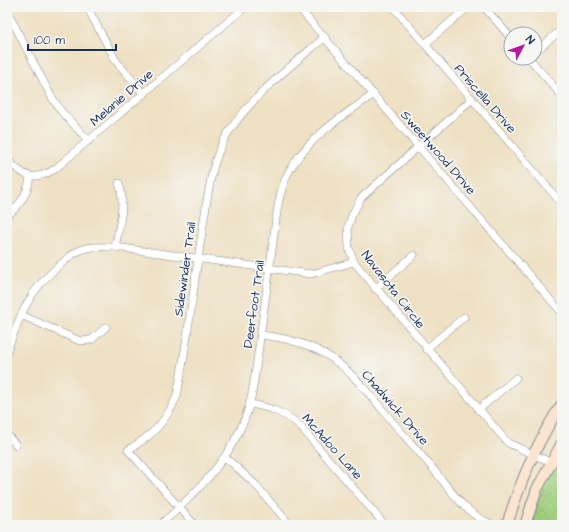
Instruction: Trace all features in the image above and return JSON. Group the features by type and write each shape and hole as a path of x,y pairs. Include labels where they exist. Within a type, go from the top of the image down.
{"main road":[{"path":"507,525 533,454 546,428 562,404"},
{"path":"525,525 537,489 550,462 562,443"}],"street":[{"path":"87,7 116,61 144,94"},
{"name":"Melanie Drive","path":"30,177 43,176 55,169 245,7"},
{"name":"Sweetwood Drive","path":"298,7 562,313"},
{"name":"Priscella Drive","path":"392,7 562,204"},
{"path":"424,44 468,7"},
{"path":"484,7 503,29"},
{"path":"7,11 50,96 61,111 89,141"},
{"path":"543,45 562,29"},
{"name":"Sidewinder Trail","path":"180,508 128,450 149,437 163,422 177,396 197,259 215,162 227,134 255,100 325,38"},
{"path":"536,66 562,96"},
{"name":"Deerfoot Trail","path":"160,525 180,508 225,457 244,422 249,404 261,335 277,215 283,187 294,163 315,140 333,124 374,94"},
{"name":"Navasota Circle","path":"472,99 361,198 355,208 348,227 347,237 349,248 354,262 375,289 508,443 550,462"},
{"path":"7,159 18,171 30,177 29,187 16,209 7,215"},
{"path":"115,247 121,219 122,191 119,183"},
{"path":"7,351 26,304 45,277 73,254 88,247 115,247 311,274 354,262"},
{"path":"375,289 414,255"},
{"path":"21,315 80,341 91,340 106,327"},
{"path":"426,349 464,317"},
{"name":"Chadwick Drive","path":"261,335 287,338 305,343 337,361 347,369 420,452 461,503 481,521 494,525"},
{"path":"478,410 516,378"},
{"name":"McAdoo Lane","path":"249,404 270,408 283,413 298,424 385,525"},
{"path":"7,435 16,445"},
{"path":"225,457 254,483 290,525"},
{"path":"180,508 195,525"}],"green space":[{"path":"562,449 562,525 531,525 542,489"}]}
